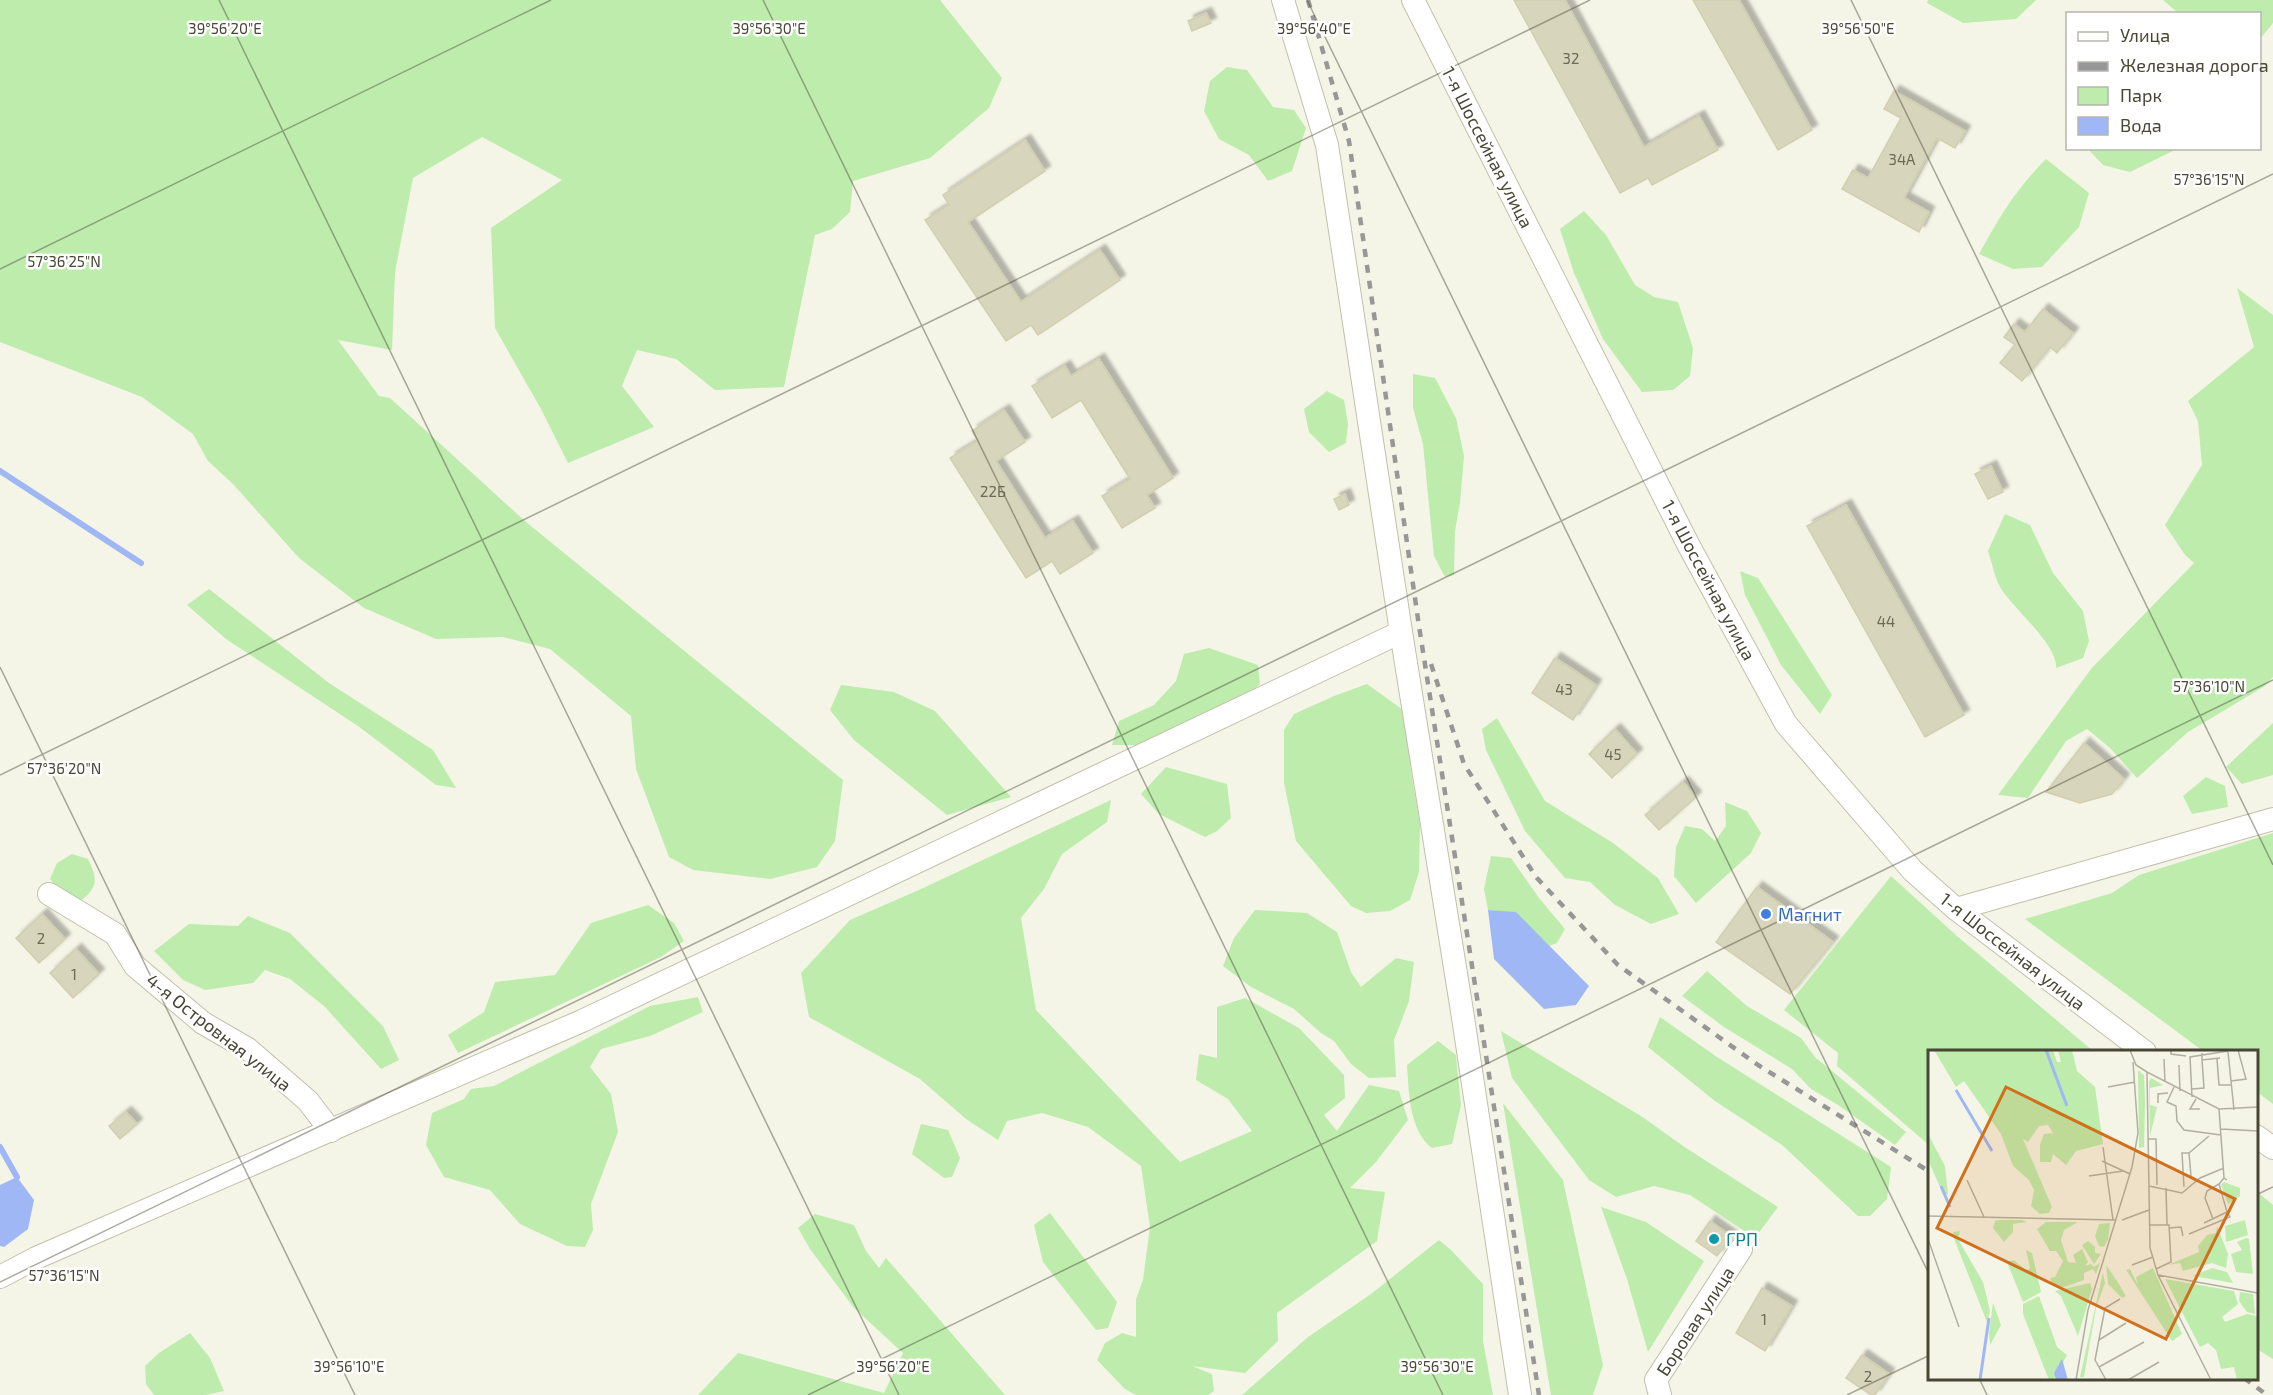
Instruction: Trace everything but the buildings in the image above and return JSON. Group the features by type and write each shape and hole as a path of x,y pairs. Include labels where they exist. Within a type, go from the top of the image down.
{"street":[{"path":"1283,0 1327,145 1520,1395"},
{"name":"1-я Шоссейная улица","path":"1413,0 1689,546 1786,724 1913,871 1956,909 2142,1050"},
{"path":"0,1277 36,1258 592,1016 1401,632"},
{"path":"1956,909 2273,819"},
{"name":"4-я Островная улица","path":"49,894 115,934 135,966 203,1023 248,1049 308,1101 331,1131"},
{"path":"2258,1137 2273,1148"},
{"name":"Боровая улица","path":"1660,1395 1656,1380 1740,1249"}],"green space":[{"path":"0,0 940,0 1002,78 989,108 930,158 853,181 850,212 832,229 815,235 784,387 715,390 676,359 637,350 622,386 654,427 568,463 541,409 495,328 491,228 562,180 482,137 413,178 395,272 392,350 338,340 379,396 390,398 526,522 843,780 835,841 817,867 770,879 693,870 669,857 636,769 631,716 550,649 503,637 436,639 364,608 299,558 233,484 208,461 193,434 142,397 0,342"},
{"path":"1928,0 2036,0 2016,19 1963,23 1927,3"},
{"path":"2163,0 2273,0 2273,23 2261,38 2261,12 2177,12"},
{"path":"1227,67 1247,70 1273,107 1294,110 1306,128 1292,171 1268,181 1249,155 1219,139 1204,111 1210,81"},
{"path":"2089,150 2175,150 2130,172 2103,165"},
{"path":"2046,159 2089,193 2079,227 2042,267 2013,269 1979,254 2009,204"},
{"path":"1584,211 1606,235 1635,285 1654,297 1678,302 1693,348 1690,376 1673,390 1642,392 1603,339 1574,273 1560,229"},
{"path":"2237,288 2273,315 2273,677 2265,686 2188,732 2137,778 2110,748 2087,729 2066,741 2028,798 1998,795 2091,669 2194,563 2185,555 2165,525 2202,465 2198,421 2188,401 2254,347"},
{"path":"1413,374 1435,378 1456,418 1464,456 1455,531 1454,575 1445,577 1434,556 1423,444 1413,408"},
{"path":"1327,391 1344,400 1348,424 1346,443 1329,452 1309,432 1304,409"},
{"path":"2005,514 2030,525 2053,573 2083,611 2089,641 2083,658 2056,668 2055,658 2050,648 2000,587 1988,551"},
{"path":"1740,571 1758,578 1832,695 1820,714 1781,665 1745,595"},
{"path":"209,589 329,683 433,750 456,788 436,785 358,726 226,639 187,605"},
{"path":"1209,648 1258,665 1260,684 1242,700 1138,745 1112,745 1119,721 1154,705 1176,681 1184,654"},
{"path":"1367,684 1406,712 1411,772 1420,824 1419,872 1410,900 1390,911 1366,913 1351,906 1296,841 1284,783 1284,730 1294,714"},
{"path":"841,685 894,692 935,711 1011,797 947,815 854,740 830,710"},
{"path":"1497,718 1545,801 1613,843 1658,878 1679,914 1651,924 1615,905 1590,882 1565,878 1525,831 1486,750 1482,729"},
{"path":"2273,723 2273,775 2242,784 2226,767"},
{"path":"1166,767 1227,784 1231,818 1217,831 1205,837 1159,814 1141,794"},
{"path":"2206,777 2225,786 2228,807 2192,814 2183,796"},
{"path":"1111,800 1107,822 1062,854 1044,889 1021,918 1036,1010 1180,1162 1252,1131 1228,1099 1196,1080 1199,1054 1217,1058 1217,1007 1245,998 1299,1028 1344,1075 1345,1098 1324,1115 1337,1131 1369,1085 1399,1091 1408,1120 1376,1162 1350,1188 1385,1192 1377,1241 1277,1313 1278,1341 1245,1373 1192,1366 1212,1374 1214,1391 1208,1395 1136,1395 1125,1389 1097,1360 1105,1343 1122,1333 1136,1337 1136,1299 1143,1280 1150,1227 1141,1166 1088,1127 1042,1113 1007,1121 998,1140 966,1119 920,1079 809,1017 801,973 850,920"},
{"path":"1725,802 1747,811 1761,833 1751,853 1696,903 1674,876 1676,847 1685,826 1702,829 1715,841 1726,826"},
{"path":"2273,833 2273,1104 2258,1093 2258,1050 2202,1050 2025,919 2112,893 2139,875"},
{"path":"72,854 88,859 95,878 93,888 79,902 58,888 50,879 57,863"},
{"path":"1491,856 1511,858 1539,898 1565,929 1557,943 1549,946 1516,913 1488,910 1484,889"},
{"path":"1891,876 1957,936 2092,1050 1928,1050 1928,1144 1837,1066 1838,1053 1784,1010"},
{"path":"648,905 674,923 684,941 661,957 458,1053 448,1035 484,1012 495,982 555,975 591,923"},
{"path":"1255,910 1307,913 1337,932 1351,972 1361,987 1396,958 1414,962 1409,1001 1394,1040 1396,1077 1369,1078 1351,1064 1334,1041 1321,1033 1294,1009 1251,987 1223,966 1234,938"},
{"path":"248,916 290,933 383,1026 399,1060 381,1069 324,1006 290,979 265,970 253,983 205,990 183,980 154,951 189,924 238,926"},
{"path":"1707,971 1747,1006 1801,1038 1815,1057 1906,1132 1895,1145 1811,1089 1792,1069 1724,1027 1682,996"},
{"path":"698,997 703,1012 650,1036 601,1049 590,1067 611,1094 618,1132 591,1204 593,1230 585,1247 567,1246 520,1224 490,1190 444,1177 426,1145 432,1113 464,1099 471,1089 494,1086 650,1006"},
{"path":"1660,1017 1717,1057 1891,1167 1887,1199 1870,1216 1858,1216 1782,1145 1715,1101 1648,1047"},
{"path":"1501,1031 1644,1118 1778,1207 1755,1238 1690,1195 1654,1186 1616,1197 1589,1180 1512,1078"},
{"path":"1438,1041 1456,1055 1461,1105 1452,1144 1432,1148 1424,1140 1415,1121 1410,1099 1407,1065"},
{"path":"1503,1103 1563,1180 1603,1365 1593,1395 1551,1395"},
{"path":"921,1124 948,1130 960,1158 952,1177 944,1178 912,1154"},
{"path":"2258,1193 2273,1205 2273,1359 2258,1350"},
{"path":"1601,1207 1646,1222 1704,1261 1648,1352 1627,1279"},
{"path":"1050,1213 1117,1302 1108,1328 1096,1330 1043,1262 1034,1225"},
{"path":"815,1214 854,1225 866,1251 879,1268 886,1258 1005,1395 698,1395 738,1353 884,1393 903,1353 854,1308 810,1249 798,1228"},
{"path":"1439,1240 1483,1284 1483,1341 1493,1395 1242,1395 1308,1337 1371,1294"},
{"path":"190,1333 210,1358 224,1391 206,1395 154,1395 146,1384 145,1366 159,1353"}],"water":[{"path":"1488,910 1516,912 1589,986 1576,1005 1544,1009 1494,959"},
{"path":"17,1177 34,1200 28,1229 4,1247 0,1246 0,1185"}],"waterway":[{"path":"0,471 141,563"},
{"path":"0,1147 17,1177"}],"railway":[{"path":"1308,0 1349,141 1419,626 1539,1395"},
{"path":"1431,664 1464,764 1536,877 1618,965 1758,1065 1928,1171"},
{"path":"2247,1380 2267,1395"}],"place":[{"name":"Магнит","path":"1766,914"},
{"name":"ГРП","path":"1714,1239"}]}
